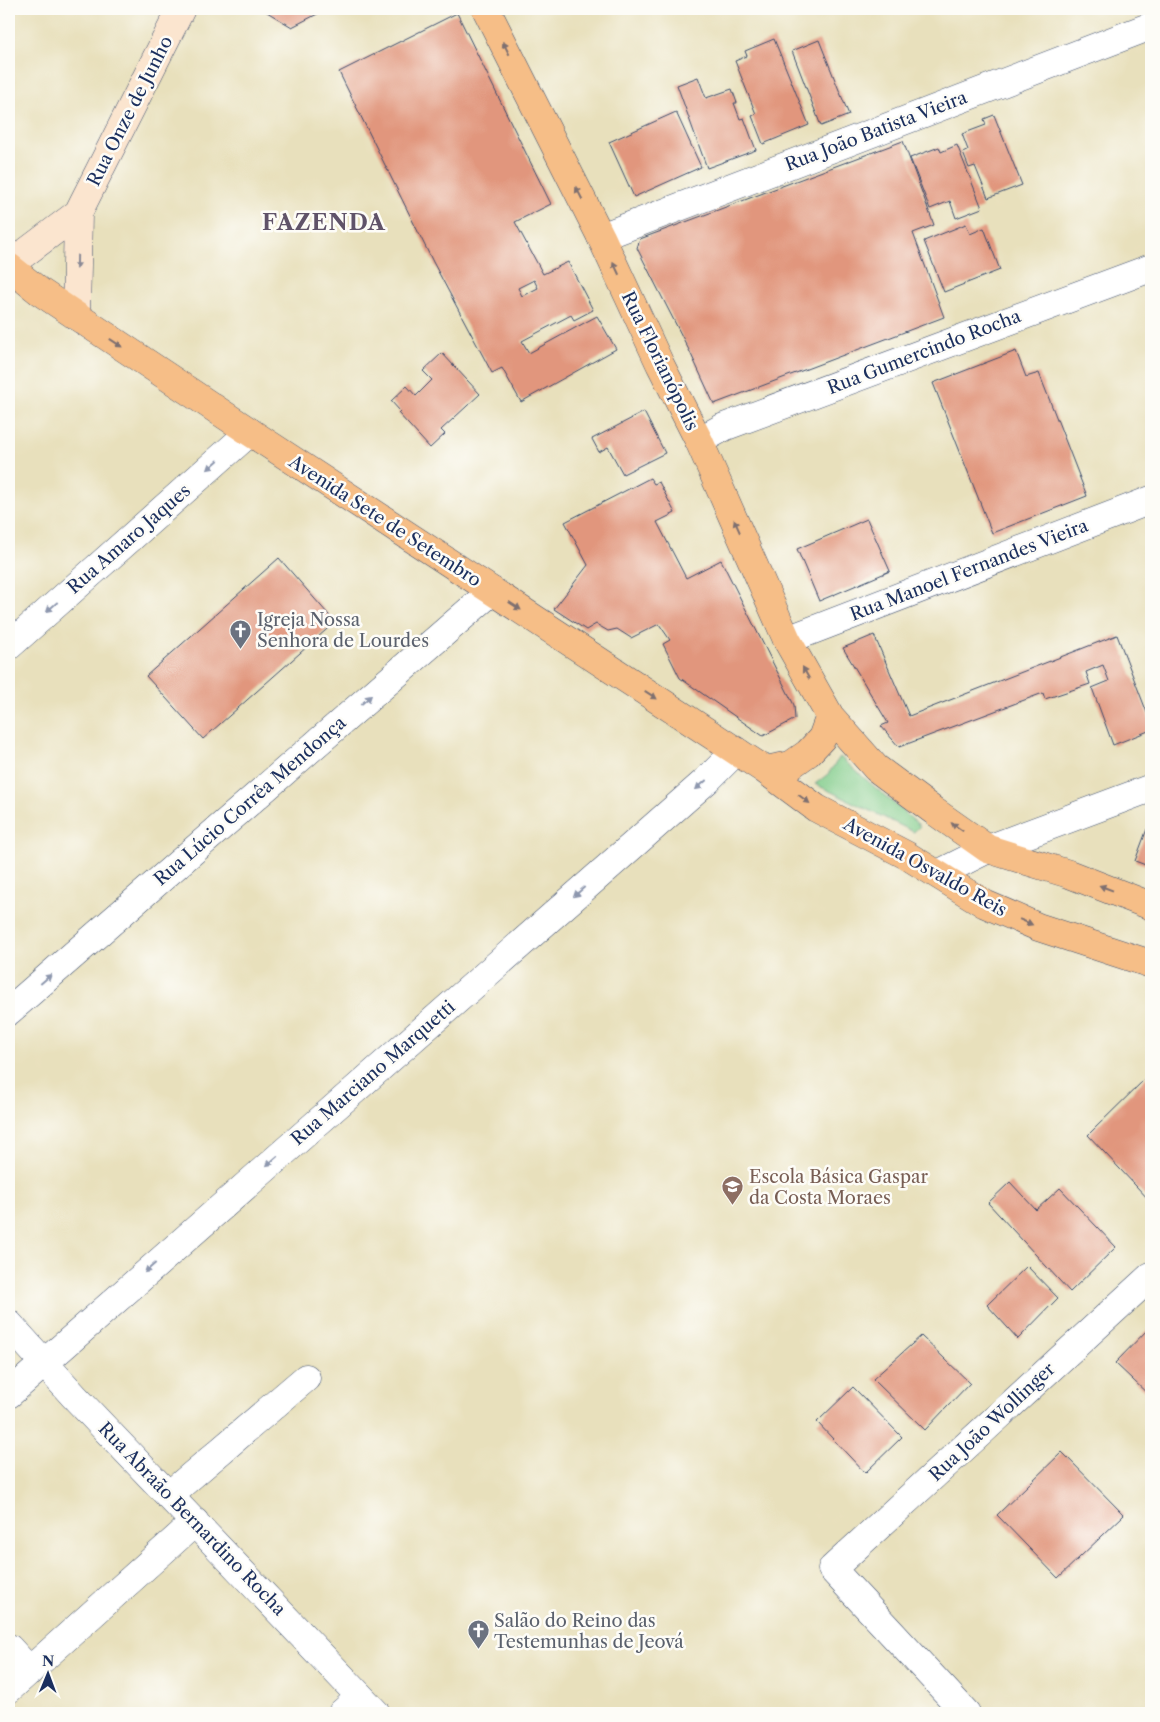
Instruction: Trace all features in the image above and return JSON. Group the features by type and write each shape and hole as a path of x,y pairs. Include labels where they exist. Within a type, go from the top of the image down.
{"main road":[{"name":"Rua Onze de Junho","path":"76,316 78,214 181,9"},
{"name":"Rua Florianópolis","path":"486,9 600,236 660,364 699,441 787,640 830,716"},
{"name":"Rua Onze de Junho","path":"9,266 78,214"},
{"name":"Avenida Sete de Setembro","path":"9,266 39,291 76,316 765,770"},
{"path":"765,770 791,764 808,753 822,738 830,716 876,768 988,849 1069,874 1151,906"},
{"name":"Avenida Osvaldo Reis","path":"765,770 816,808 906,855 985,904 1038,927 1151,964"}],"street":[{"name":"Rua João Batista Vieira","path":"600,236 1151,26"},
{"name":"Rua Gumercindo Rocha","path":"699,441 724,427 1151,268"},
{"name":"Rua Amaro Jaques","path":"9,646 250,432"},
{"name":"Rua Manoel Fernandes Vieira","path":"787,640 1151,500"},
{"name":"Rua Lúcio Corrêa Mendonça","path":"9,1011 492,591"},
{"name":"Rua Marciano Marquetti","path":"9,1394 44,1361 707,780 736,751"},
{"path":"938,874 988,849 1151,788"},
{"name":"Rua João Wollinger","path":"966,1713 832,1569 1151,1276"},
{"name":"Rua Abraão Bernardino Rocha","path":"9,1324 74,1396 195,1522 359,1708"},
{"path":"169,1495 306,1378"},
{"path":"9,1689 195,1522"},
{"path":"9,1648 30,1671"}],"green space":[{"path":"840,757 920,826 914,832 815,784 828,774"}],"building":[{"path":"262,9 327,9 292,27"},
{"path":"457,13 551,204 515,222 543,274 568,262 593,310 574,320 571,315 522,341 529,353 597,316 616,349 521,402 502,368 492,373 433,262 339,72","holes":["534,280 538,288 522,296 518,288"]},
{"path":"774,39 809,125 763,144 752,116 756,114 735,61 747,56 745,51"},
{"path":"819,40 849,115 821,126 792,51"},
{"path":"698,77 706,98 732,89 737,103 734,103 740,119 744,118 756,150 707,168 677,85"},
{"path":"676,112 701,167 634,197 609,142"},
{"path":"994,115 1022,185 988,198 975,166 969,168 963,153 968,150 962,134 986,125 984,119"},
{"path":"903,141 934,225 913,233 944,317 714,404 637,248 640,239"},
{"path":"957,145 982,208 956,218 950,201 930,209 910,158 939,147 941,152"},
{"path":"966,224 970,234 984,228 1000,270 944,292 924,241"},
{"path":"1016,351 1026,377 1039,373 1087,496 992,533 933,383"},
{"path":"442,353 480,394 441,430 445,434 430,448 398,413 400,411 391,401 407,386 416,396 432,380 423,371"},
{"path":"644,412 665,453 623,474 608,447 599,452 592,439"},
{"path":"650,478 654,484 659,482 675,513 657,522 686,578 721,560 794,705 795,719 763,736 680,678 663,644 670,640 659,624 631,638 617,629 608,631 596,624 586,630 554,609 588,565 565,522"},
{"path":"867,519 890,571 819,601 797,549"},
{"name":"Igreja Nossa Senhora de Lourdes","path":"279,558 335,622 203,739 146,676"},
{"path":"874,635 909,716 1117,635 1151,723 1151,730 1113,745 1092,688 1109,681 1103,665 1086,672 1090,684 1045,699 1043,693 899,747 881,726 888,723 843,648"},
{"path":"1147,829 1151,831 1151,867 1135,861"},
{"path":"1151,1073 1151,1202 1088,1135"},
{"path":"1010,1182 1036,1210 1060,1188 1116,1247 1070,1292 988,1203"},
{"path":"1027,1266 1058,1298 1018,1339 987,1305"},
{"path":"1151,1326 1151,1397 1115,1363"},
{"path":"921,1336 970,1383 925,1430 873,1379"},
{"path":"853,1387 902,1437 865,1473 817,1422"},
{"path":"1062,1452 1124,1515 1058,1578 997,1515"}],"place":[{"name":"Igreja Nossa Senhora de Lourdes","path":"241,649"},
{"name":"Escola Básica Gaspar da Costa Moraes","path":"733,1206"},
{"name":"Salão do Reino das Testemunhas de Jeová","path":"478,1650"}],"district":[{"name":"FAZENDA","path":"324,222"}]}
